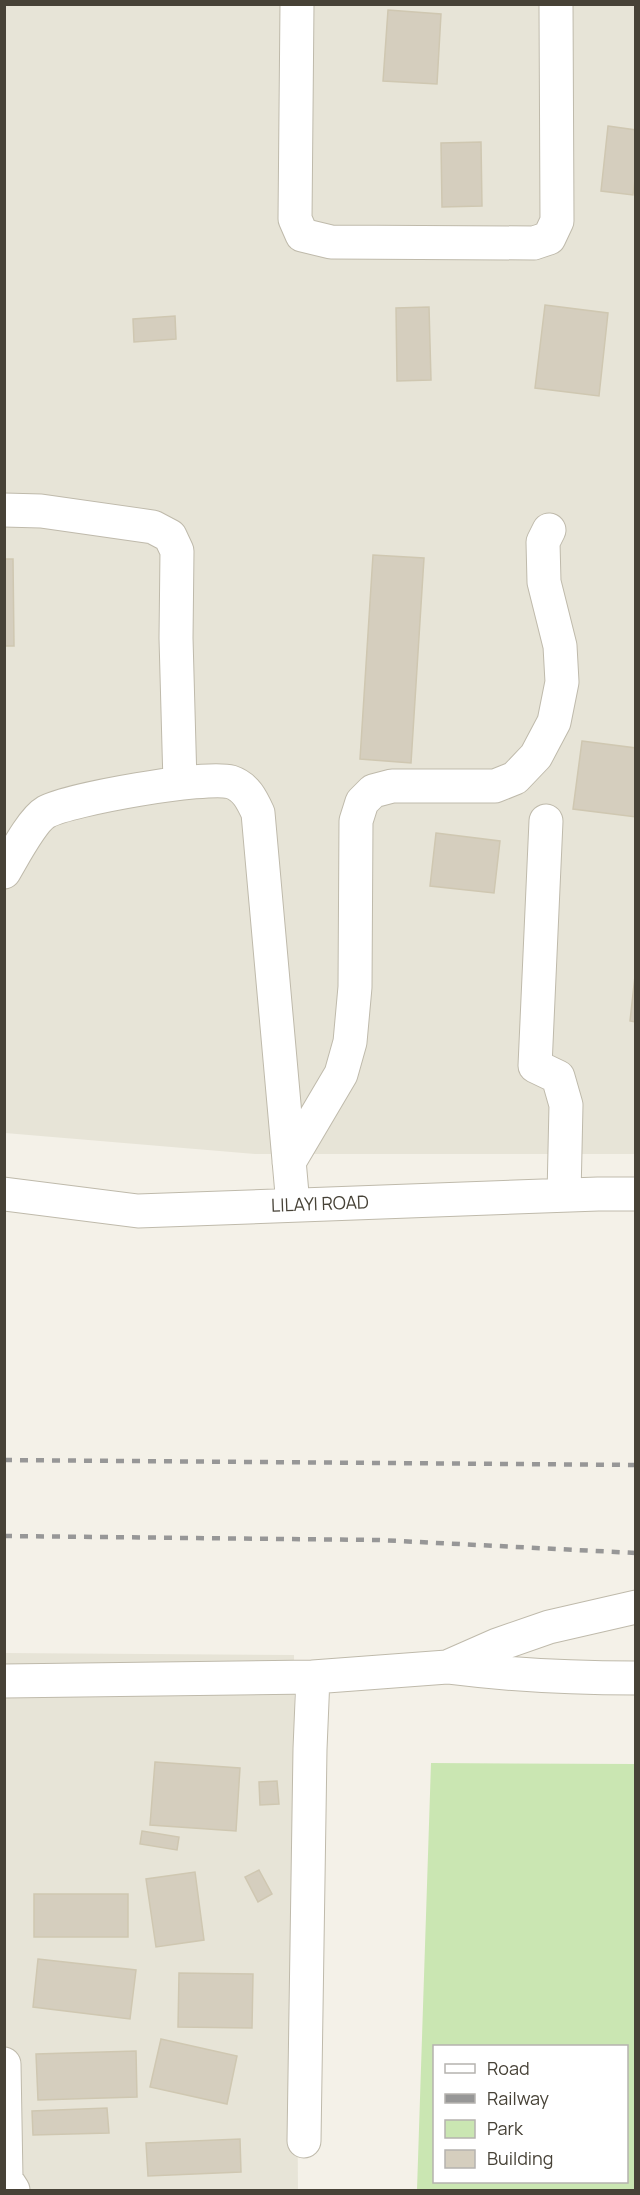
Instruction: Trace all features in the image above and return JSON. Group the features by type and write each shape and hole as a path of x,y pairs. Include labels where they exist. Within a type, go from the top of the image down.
{"street":[{"path":"297,4 295,219 302,235 331,242 498,243 542,242 549,238 557,221 556,4"},
{"path":"4,510 41,511 153,527 170,536 177,551 176,638 180,783"},
{"path":"289,1162 341,1074 350,1042 355,987 356,821 362,802 373,791 392,786 495,786 515,778 536,756 554,722 562,682 560,645 544,582 543,542 549,530"},
{"path":"4,872 22,841 44,813 64,805 180,783 210,780 233,783 248,793 258,813 293,1205"},
{"path":"546,821 535,1066 558,1077 566,1105 564,1195"},
{"name":"LILAYI ROAD","path":"4,1194 138,1211 636,1194"},
{"path":"447,1667 497,1645 549,1627 636,1607"},
{"path":"4,1681 313,1677 447,1667 562,1678 636,1678"},
{"path":"304,2141 309,1761 313,1677"},
{"path":"4,2064 6,2179 13,2190"}],"shaded area":[{"path":"4,5 635,5 635,1154 255,1154 5,1133"},
{"path":"5,1653 294,1655 298,2190 5,2190"}],"green space":[{"path":"431,1763 635,1764 635,2190 417,2190"}],"building":[{"path":"388,10 441,14 437,84 383,81"},
{"path":"608,126 636,130 636,171 633,195 601,191"},
{"path":"481,142 482,206 442,207 441,143"},
{"path":"545,305 608,313 599,396 535,388"},
{"path":"429,307 431,380 397,381 396,308"},
{"path":"175,316 176,339 134,342 133,319"},
{"path":"373,555 424,558 411,763 360,759"},
{"path":"4,559 13,559 14,646 4,646"},
{"path":"582,741 636,748 636,817 573,809"},
{"path":"436,833 500,841 494,893 430,886"},
{"path":"636,967 636,1022 630,1021"},
{"path":"155,1762 240,1768 236,1831 150,1825"},
{"path":"277,1781 279,1804 260,1805 259,1782"},
{"path":"142,1831 179,1837 177,1850 140,1844"},
{"path":"259,1870 272,1894 258,1902 245,1877"},
{"path":"195,1872 204,1940 156,1947 146,1879"},
{"path":"34,1894 128,1894 128,1937 34,1937"},
{"path":"38,1959 136,1970 130,2019 33,2007"},
{"path":"179,1973 253,1974 252,2028 178,2027"},
{"path":"161,2039 237,2056 227,2104 150,2087"},
{"path":"136,2051 137,2097 38,2100 36,2054"},
{"path":"107,2108 109,2133 33,2135 32,2111"},
{"path":"240,2139 241,2172 148,2176 146,2143"}],"railway":[{"path":"4,1460 636,1465"},
{"path":"4,1536 379,1540 636,1553"}]}
